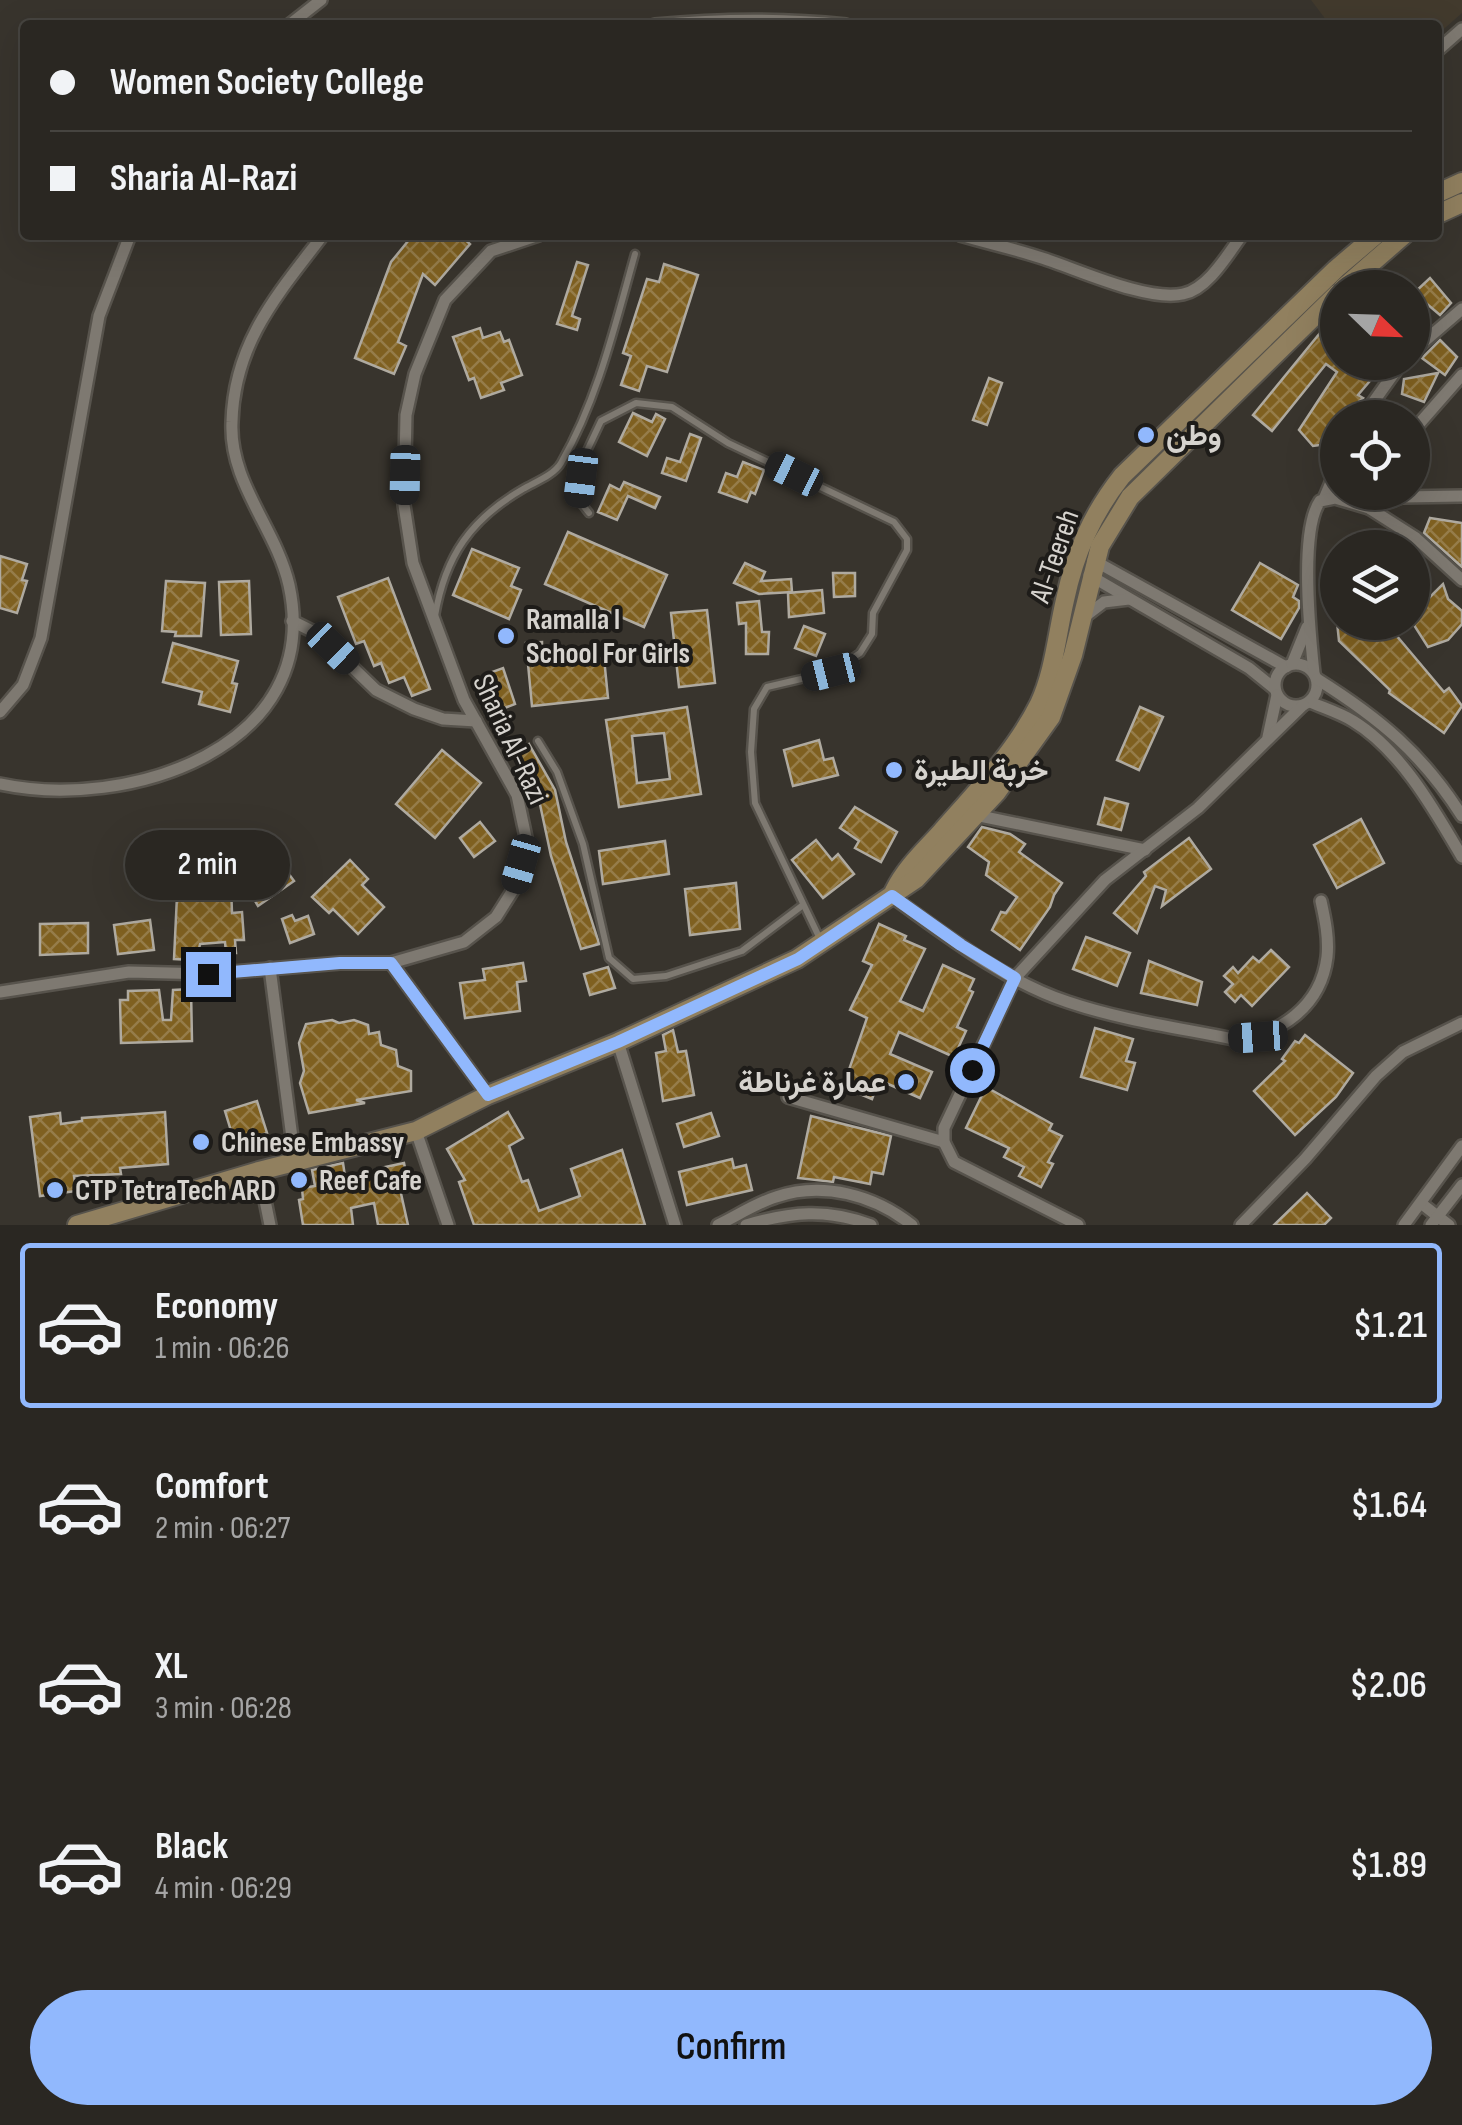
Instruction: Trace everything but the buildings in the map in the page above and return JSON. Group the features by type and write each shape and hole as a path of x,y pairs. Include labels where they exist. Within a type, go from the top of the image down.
{"main road":[{"name":"Al-Teereh","path":"1356,270 1375,240"},
{"name":"Al-Teereh","path":"892,896 904,871 977,792 1041,700 1074,562 1102,502 1122,476 1375,240"},
{"name":"Al-Teereh","path":"76,1225 295,1161 416,1131 488,1095 756,979 822,942 916,879 975,815 1052,717 1063,690 1094,568 1108,531 1130,497 1320,311"}],"street":[{"path":"296,20 321,0"},
{"path":"706,20 805,20"},
{"path":"1442,46 1462,29"},
{"path":"0,712 22,685 41,638 99,316 128,240"},
{"path":"0,784 57,793 132,784 206,756 234,739 277,690 287,665 292,622 290,588 280,556 245,486 231,426 239,368 247,344 262,316 319,240"},
{"name":"Sharia Al-Razi","path":"0,992 128,972 208,974 391,963 464,942 496,917 515,886 527,842 517,796 464,700 412,563 404,505 406,416 415,374 446,300 491,251 524,240"},
{"path":"978,240 1088,275 1183,294 1195,289 1238,240"},
{"path":"1430,336 1462,308"},
{"path":"1430,411 1462,375"},
{"path":"1430,495 1462,496"},
{"path":"1078,1225 954,1162 944,1142 944,1128 1015,978 1105,880 1198,808 1316,694 1309,623 1310,527 1320,503"},
{"path":"1372,510 1416,538 1462,580"},
{"path":"1074,562 1094,568 1289,666"},
{"path":"1094,568 1129,599 1249,668 1287,704 1306,704 1354,722 1374,738 1426,795 1462,857"},
{"path":"1080,620 1097,606 1129,599"},
{"path":"292,622 318,634 376,690 443,719 476,721"},
{"path":"1289,666 1309,623"},
{"path":"1264,746 1271,732 1277,675 1289,666 1302,664 1386,724 1430,770 1462,816"},
{"path":"975,815 1144,850"},
{"path":"892,896 1015,978 1067,1002 1233,1039 1258,1037 1284,1024 1316,994 1327,956 1328,935 1321,901"},
{"path":"391,963 488,1095"},
{"path":"270,968 295,1161"},
{"path":"1241,1225 1306,1160 1376,1076 1402,1052 1457,1028"},
{"path":"618,1042 675,1225"},
{"path":"788,1098 944,1142"},
{"path":"416,1131 448,1225"},
{"path":"1404,1225 1462,1146"},
{"path":"259,1171 270,1225"},
{"path":"1434,1221 1462,1185"},
{"path":"718,1225 776,1197 835,1191 886,1206 912,1225"},
{"path":"1422,1204 1434,1221 1449,1225"},
{"path":"746,1225 803,1212 827,1212 870,1225"}],"lane":[{"path":"434,622 438,594 452,559 479,519 558,468 602,372 635,254"},
{"path":"589,513 578,499 584,457 601,420 636,403 672,407 728,443 894,522 907,539 907,550 873,612 872,634 860,652 831,672 767,688 754,709 751,752 755,803 822,942"},
{"path":"538,741 557,772 583,844 609,958 633,980 666,976 742,951 803,904"}],"shaded area":[{"path":"1311,0 1462,0 1462,13 1442,30 1442,20 1326,20"}],"place":[{"name":"وطن","path":"1146,435"},
{"name":"Ramalla l School For Girls","path":"506,636"},
{"name":"خربة الطيرة","path":"894,770"},
{"name":"عمارة غرناطة","path":"906,1082"},
{"name":"Chinese Embassy","path":"201,1142"},
{"name":"Reef Cafe","path":"299,1180"},
{"name":"CTP TetraTech ARD","path":"55,1190"}],"route":[{"path":"208,974 340,963 391,963 488,1095 618,1042 798,959 892,896 1015,978 972,1070"}]}
